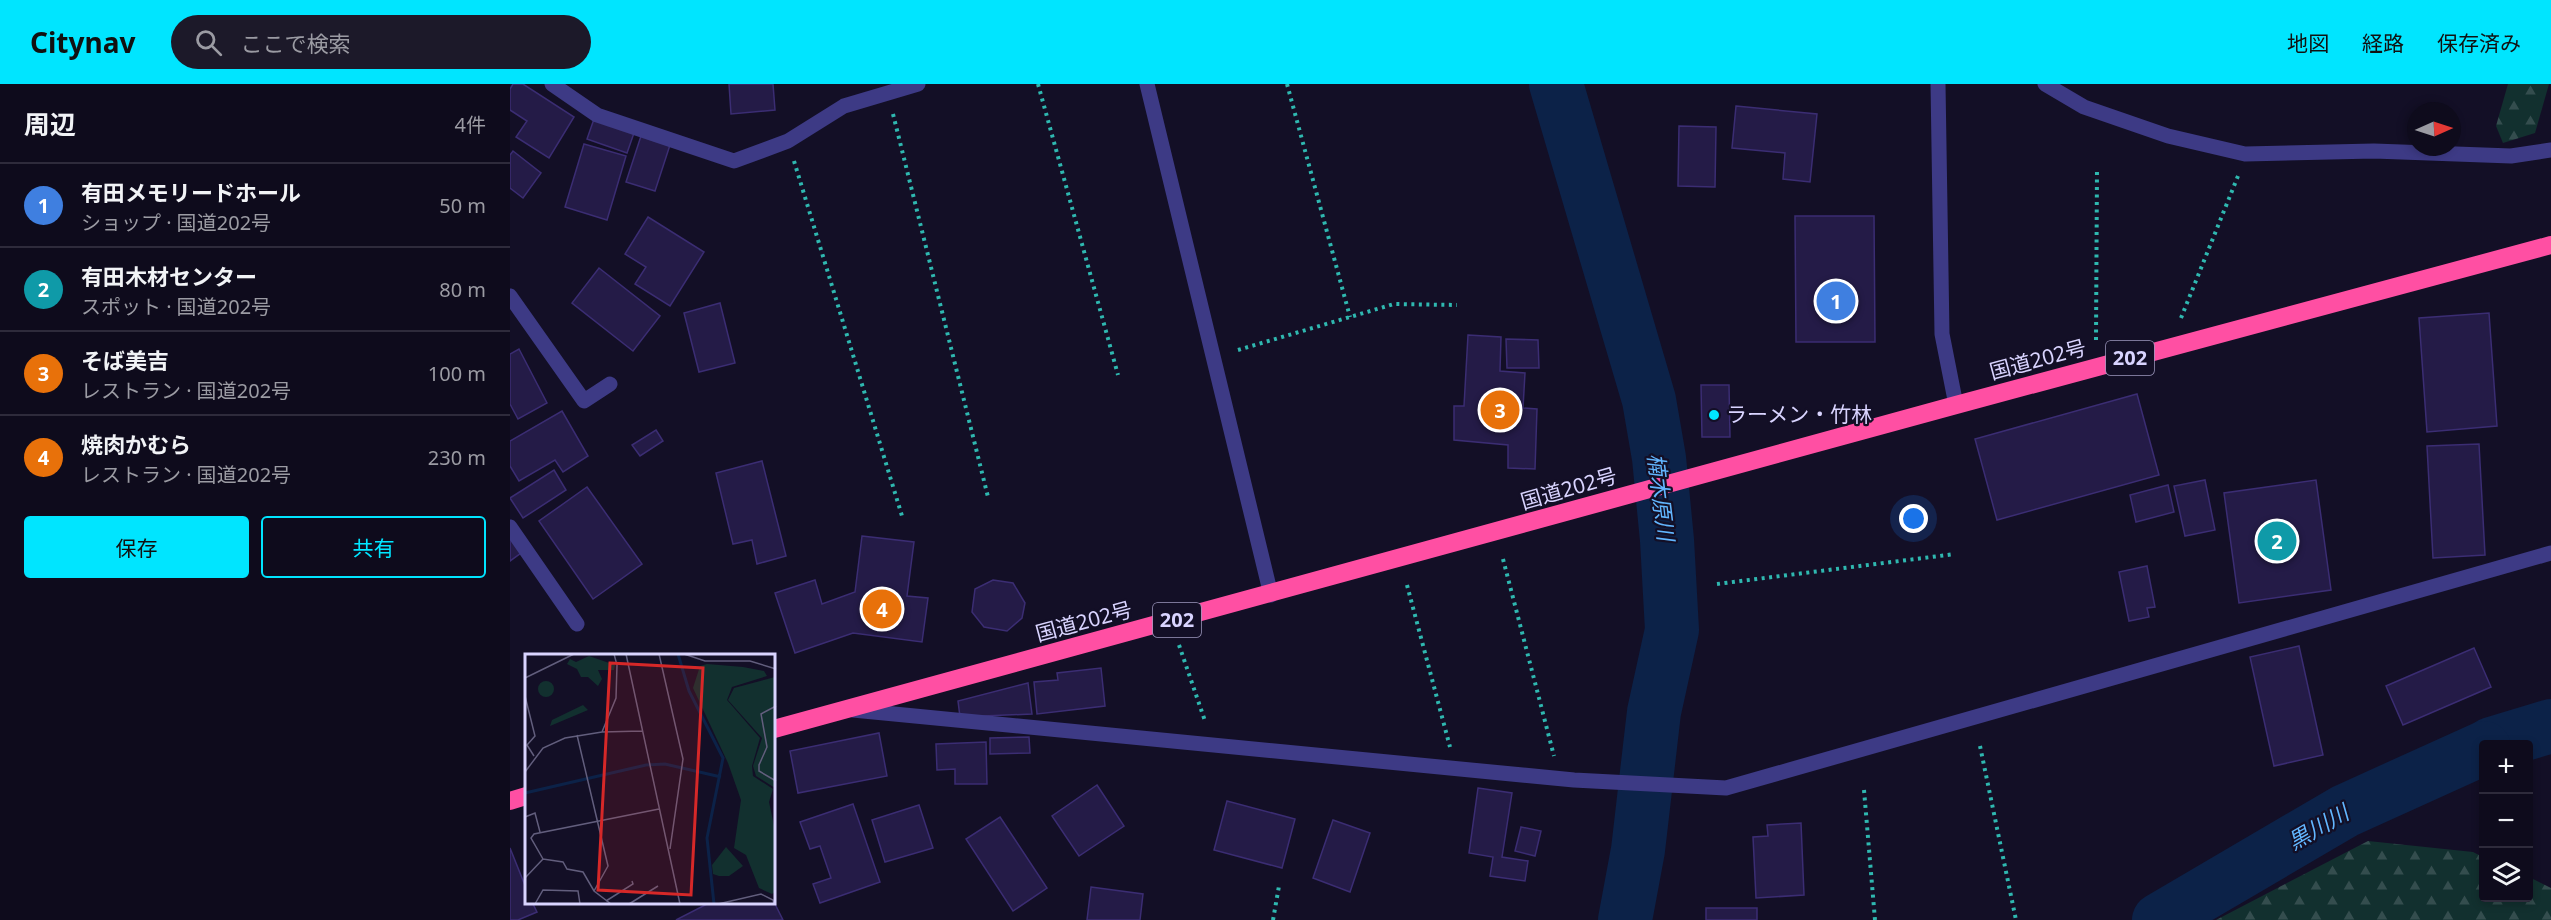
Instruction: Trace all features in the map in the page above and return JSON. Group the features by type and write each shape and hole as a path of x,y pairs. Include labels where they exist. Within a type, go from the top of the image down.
{"highway":[{"name":"国道202号","path":"776,728 1271,595 1956,405 2551,245"},
{"path":"510,801 525,796"}],"street":[{"path":"552,84 597,116 734,161 788,141 844,106 918,84"},
{"path":"1147,84 1271,595"},
{"path":"1938,84 1941,157 1942,334 1956,405"},
{"path":"2045,84 2084,106 2168,136 2245,154 2374,151 2511,156 2551,150"},
{"path":"510,296 584,401 610,384"},
{"path":"510,527 577,624"},
{"path":"847,709 1574,780 1726,788 2551,553"}],"path":[{"path":"1038,84 1118,375"},
{"path":"1287,84 1350,317"},
{"path":"891,105 988,497"},
{"path":"793,157 902,516"},
{"path":"2096,340 2097,168"},
{"path":"2181,318 2240,169"},
{"path":"1238,350 1394,304 1457,305"},
{"path":"1717,584 1955,554"},
{"path":"1503,559 1556,761"},
{"path":"1407,585 1450,750"},
{"path":"1179,645 1206,723"},
{"path":"1980,746 2016,920"},
{"path":"1864,790 1875,920"},
{"path":"1273,920 1279,886"}],"green space":[{"path":"2508,84 2549,84 2535,133 2503,143 2496,126"},
{"path":"2368,841 2473,852 2479,855 2479,902 2533,902 2533,879 2551,888 2551,920 2216,920"}],"building":[{"path":"513,84 523,84 574,117 549,158 516,137 527,121 510,110 510,89"},
{"path":"729,84 773,84 775,110 731,114"},
{"path":"1736,106 1817,114 1810,182 1783,179 1785,153 1732,148"},
{"path":"594,119 634,133 627,153 587,139"},
{"path":"1679,126 1716,127 1715,187 1678,186"},
{"path":"641,136 670,145 655,191 626,182"},
{"path":"584,144 626,156 607,220 565,207"},
{"path":"513,151 541,173 523,198 510,188 510,155"},
{"path":"1795,216 1874,216 1875,342 1796,342"},
{"path":"648,217 704,252 670,306 635,284 646,267 625,254"},
{"path":"599,268 660,316 633,351 572,303"},
{"path":"720,303 735,363 699,372 684,313"},
{"path":"2489,313 2497,426 2427,432 2419,318"},
{"path":"1468,335 1501,337 1500,371 1525,373 1523,408 1537,409 1535,469 1508,468 1508,445 1454,440 1454,406 1464,406"},
{"path":"1506,339 1538,340 1539,368 1507,368"},
{"path":"519,349 547,403 518,419 510,404 510,354"},
{"path":"1701,385 1729,385 1730,437 1702,437"},
{"path":"2137,394 2159,475 1997,520 1975,439"},
{"path":"562,411 588,456 563,472 555,460 519,481 510,466 510,441"},
{"path":"656,430 663,441 640,456 632,445"},
{"path":"2479,444 2485,555 2433,558 2427,446"},
{"path":"762,461 786,556 757,564 752,540 733,544 716,473"},
{"path":"554,470 566,490 523,518 510,498"},
{"path":"2205,480 2215,530 2185,536 2174,486"},
{"path":"2316,480 2331,590 2239,603 2224,493"},
{"path":"2168,485 2174,512 2136,522 2130,495"},
{"path":"587,487 642,564 593,599 539,521"},
{"path":"862,536 914,542 907,596 928,598 922,642 853,633 795,653 775,593 815,580 822,604 855,592"},
{"path":"510,537 521,553 510,561"},
{"path":"2147,566 2155,607 2147,608 2149,617 2129,621 2119,572"},
{"path":"993,580 1013,583 1025,603 1022,618 1007,631 984,627 972,612 975,589"},
{"path":"2299,646 2323,755 2274,766 2250,657"},
{"path":"2474,648 2491,687 2403,725 2386,686"},
{"path":"1101,668 1105,706 1037,714 1034,682 1058,680 1057,673"},
{"path":"1028,683 1032,714 960,717 958,701"},
{"path":"879,733 887,776 798,793 790,751"},
{"path":"1029,737 1030,753 990,754 990,738"},
{"path":"986,742 987,784 955,784 955,769 937,770 936,744"},
{"path":"1097,785 1124,826 1079,856 1052,816"},
{"path":"1478,788 1512,793 1502,857 1528,861 1525,881 1490,876 1493,857 1469,853"},
{"path":"1227,801 1295,819 1282,868 1214,850"},
{"path":"853,804 880,882 820,903 813,884 831,878 820,846 810,849 800,822"},
{"path":"919,805 933,848 885,862 872,820"},
{"path":"1000,817 1047,888 1013,911 966,839"},
{"path":"1333,820 1370,833 1350,892 1313,878"},
{"path":"1801,823 1804,895 1756,898 1753,837 1768,836 1767,825"},
{"path":"1521,827 1541,831 1535,856 1515,851"},
{"path":"510,848 525,886 525,905 534,905 537,912 518,920 510,920"},
{"path":"1091,887 1143,894 1140,920 1087,920"},
{"path":"705,905 776,905 783,920 676,920"},
{"path":"1706,908 1757,908 1757,920 1706,920"}],"waterway":[{"name":"楠木原川","path":"1556,84 1649,400 1659,458 1667,540 1672,630 1654,712 1638,850 1625,920"},
{"name":"黒川川","path":"2504,740 2551,726"},
{"name":"黒川川","path":"2159,920 2345,811 2479,750"}],"place":[{"name":"有田メモリードホール","path":"1836,301"},
{"name":"そば美吉","path":"1500,410"},
{"name":"ラーメン・竹林","path":"1714,415"},
{"name":"有田木材センター","path":"2277,541"},
{"name":"焼肉かむら","path":"882,609"}]}
